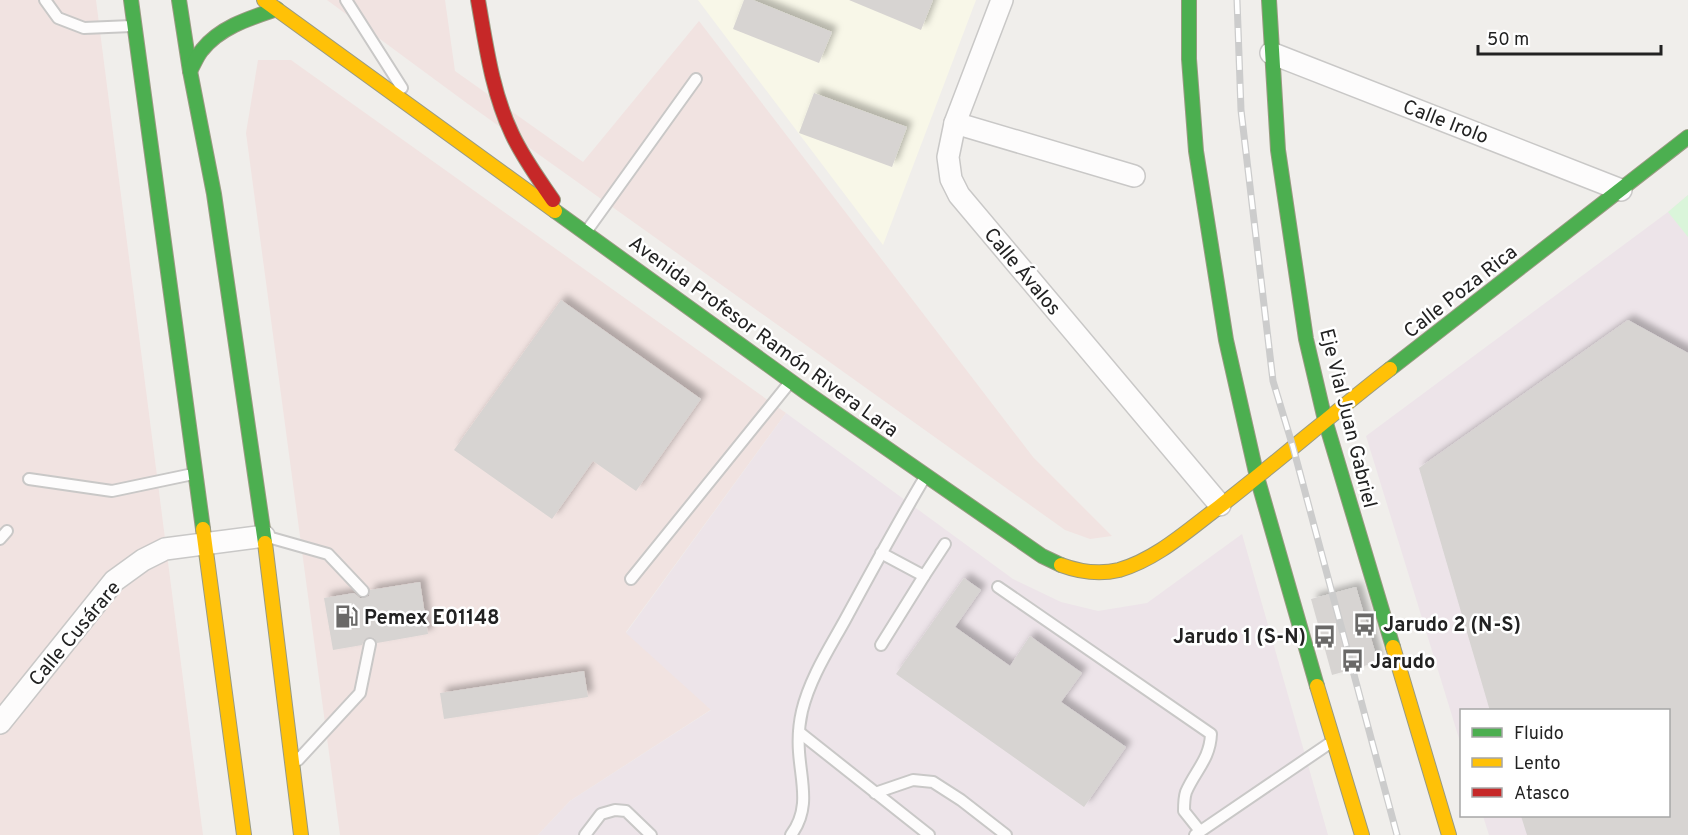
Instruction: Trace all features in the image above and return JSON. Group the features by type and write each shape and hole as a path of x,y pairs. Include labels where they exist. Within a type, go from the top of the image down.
{"main road":[{"path":"131,0 244,835"},
{"path":"179,0 213,194 264,536 301,835"},
{"name":"Avenida Profesor Ramón Rivera Lara","path":"264,0 791,381 1042,556 1061,566 1080,572 1098,573 1118,570 1145,560 1178,538 1257,477"},
{"path":"478,0 490,70 502,111 520,151 563,216"},
{"path":"1189,0 1189,59 1196,151 1226,340 1257,477 1362,835"},
{"name":"Eje Vial Juan Gabriel","path":"1269,0 1270,53 1278,150 1306,339 1325,420 1449,835"},
{"path":"190,71 203,47 216,36 233,25 278,9"},
{"name":"Calle Poza Rica","path":"1257,477 1325,420 1688,137"}],"street":[{"name":"Calle Ávalos","path":"1002,0 955,123 948,157 951,179 959,195 1220,504"},
{"name":"Calle Irolo","path":"1270,53 1621,190"},
{"path":"955,123 1134,176"},
{"name":"Calle Cusárare","path":"0,723 114,581 142,560 165,549 264,536"}],"lane":[{"path":"45,0 58,18 84,28 135,26"},
{"path":"346,0 415,109"},
{"path":"586,232 696,79"},
{"path":"631,579 791,381"},
{"path":"29,479 112,490 196,473"},
{"path":"791,835 802,816 804,799 799,732 802,711 812,681 881,553 926,476"},
{"path":"264,536 328,554 363,591"},
{"path":"881,645 945,544"},
{"path":"881,553 924,576"},
{"path":"998,587 1210,734 1210,746 1203,764 1185,794 1184,812 1197,833 1333,741"},
{"path":"292,766 360,693 370,644"},
{"path":"799,732 928,835"},
{"path":"875,793 913,780 933,782 961,800 1006,835"},
{"path":"585,835 601,814 615,810 626,811 651,835"}],"shaded area":[{"path":"0,0 96,0 203,835 0,835"},
{"path":"327,0 445,0 455,71 583,162 699,21 1033,457 1112,536 1090,539 1065,530 468,104"},
{"path":"698,0 976,0 883,245"},
{"path":"258,60 291,60 786,413 626,632 712,709 570,801 538,835 340,835 246,133"},
{"path":"1688,195 1688,835 1489,835 1483,817 1670,817 1670,709 1460,709 1460,742 1366,436"},
{"path":"786,413 1013,579 1061,602 1098,611 1147,603 1242,534 1328,835 538,835 570,801 711,710 626,633"}],"green space":[{"path":"1688,195 1688,237 1668,212"}],"building":[{"path":"744,0 753,0 832,32 819,63 733,29"},
{"path":"849,0 933,0 921,30"},
{"path":"814,93 907,127 892,167 799,133"},
{"path":"561,300 701,399 636,491 593,461 552,519 454,450"},
{"path":"1628,320 1688,353 1688,835 1527,835 1521,817 1670,817 1670,709 1489,709 1419,468"},
{"path":"964,578 981,590 955,627 1010,666 1030,636 1082,673 1061,702 1126,747 1084,807 896,674"},
{"path":"420,582 428,634 377,643 374,638 368,637 362,645 333,650 324,598 354,593 364,598 369,596 370,590"},
{"path":"1356,587 1378,662 1332,675 1311,599"},
{"path":"584,671 588,697 444,719 440,693"}],"railway":[{"path":"1237,0 1241,110 1273,381 1293,447 1397,835"}],"traffic: fast":[{"path":"131,0 203,529"},
{"path":"179,0 214,194 265,543"},
{"path":"1189,0 1189,59 1196,151 1226,340 1257,477 1317,686"},
{"path":"1269,0 1278,150 1306,339 1325,420 1393,647"},
{"path":"190,71 202,50 218,35 236,24 277,9"},
{"path":"1390,369 1688,137"},
{"path":"555,211 807,393 1042,556 1061,565"}],"traffic: slow":[{"path":"264,0 555,211"},
{"path":"1061,565 1089,572 1111,572 1146,559 1184,534 1241,490 1390,369"},
{"path":"203,529 244,835"},
{"path":"265,543 301,835"},
{"path":"1393,647 1449,835"},
{"path":"1317,686 1362,835"}],"traffic: jam":[{"path":"478,0 499,102 521,151 553,200"}],"place":[{"name":"Pemex E01148","path":"346,617"},
{"name":"Jarudo 2 (N-S)","path":"1365,624"},
{"name":"Jarudo 1 (S-N)","path":"1324,636"},
{"name":"Jarudo","path":"1352,661"}]}
